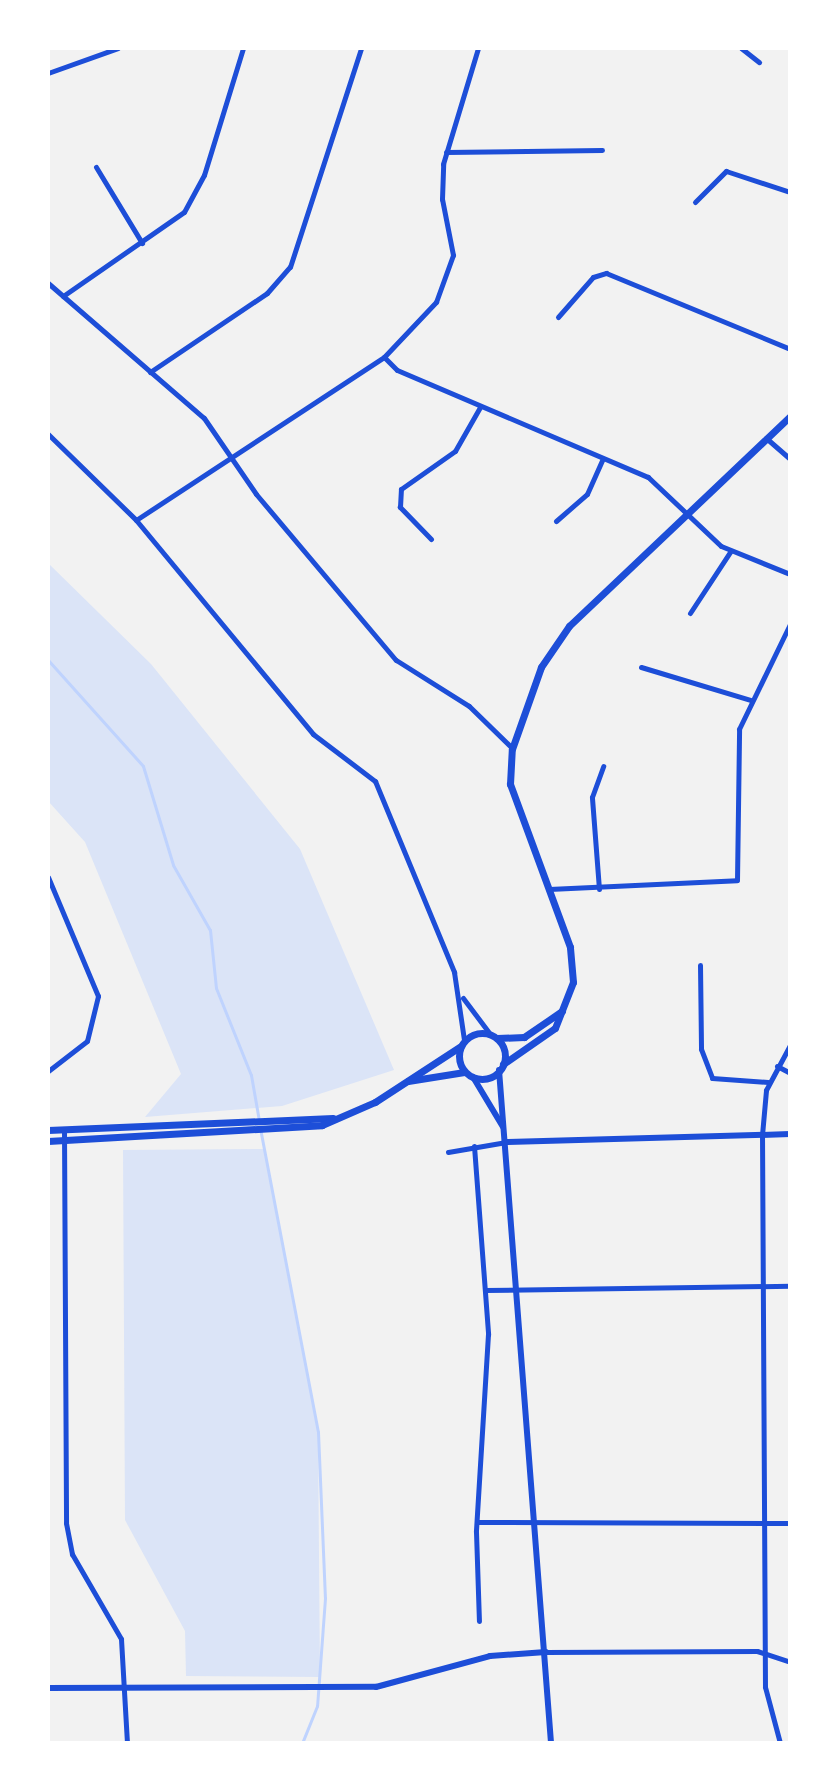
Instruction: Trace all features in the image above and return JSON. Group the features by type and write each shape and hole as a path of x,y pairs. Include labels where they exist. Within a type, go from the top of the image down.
{"main road":[{"path":"408,1081 445,1070 470,1075 501,1067 546,1037 562,1011 574,967 549,889 512,795 512,749 553,644 790,416"},
{"path":"48,1141 301,1128 333,1118 408,1081 462,1043 493,1036 524,1037 562,1011"},
{"path":"493,1036 501,1067"},
{"path":"462,1043 470,1075"},
{"path":"48,1130 333,1118"}],"street":[{"path":"48,73 118,48"},
{"path":"63,296 177,220 195,195 243,48"},
{"path":"150,372 267,293 290,267 361,48"},
{"path":"136,520 229,455 384,357 436,302 452,268 441,190 446,152 478,48"},
{"path":"741,48 759,62"},
{"path":"446,152 602,150"},
{"path":"96,167 142,243"},
{"path":"695,202 726,171 790,192"},
{"path":"558,317 593,277 606,273 790,349"},
{"path":"48,283 204,418 229,455 396,660 469,706 512,749"},
{"path":"384,357 397,370 602,460 648,477 730,552 790,574"},
{"path":"431,539 400,507 401,489 455,451 480,407"},
{"path":"48,434 136,520 313,734 375,781 463,998 493,1036"},
{"path":"766,438 790,459"},
{"path":"556,521 587,494 602,460"},
{"path":"690,613 730,552"},
{"path":"549,889 574,883 599,889 737,880 738,741 750,700 790,624"},
{"path":"641,667 750,700"},
{"path":"599,889 592,797 603,766"},
{"path":"48,877 98,996 87,1041 48,1071"},
{"path":"700,965 701,1049 712,1078 768,1082"},
{"path":"462,1043 463,998"},
{"path":"780,1743 767,1701 765,1656 762,1135 768,1082 790,1045"},
{"path":"777,1066 790,1073"},
{"path":"501,1067 503,1127 507,1142 519,1287 551,1743"},
{"path":"470,1075 503,1127"},
{"path":"64,1130 68,1541 121,1639 127,1689 127,1743"},
{"path":"448,1152 507,1142 790,1134"},
{"path":"474,1146 485,1290 477,1522 479,1621"},
{"path":"485,1290 519,1287 790,1286"},
{"path":"477,1522 537,1525 790,1523"},
{"path":"48,1688 348,1689 398,1685 504,1653 765,1656 790,1662"}],"shaded area":[{"path":"48,563 151,664 300,849 394,1070 282,1106 145,1117 181,1074 85,842 48,801"},
{"path":"265,1149 318,1432 320,1677 186,1676 185,1631 125,1520 123,1150"}],"waterway":[{"path":"48,660 143,766 173,865 210,930 216,988 251,1075 259,1121"},
{"path":"260,1128 318,1432 325,1598 317,1706 302,1743"}]}
